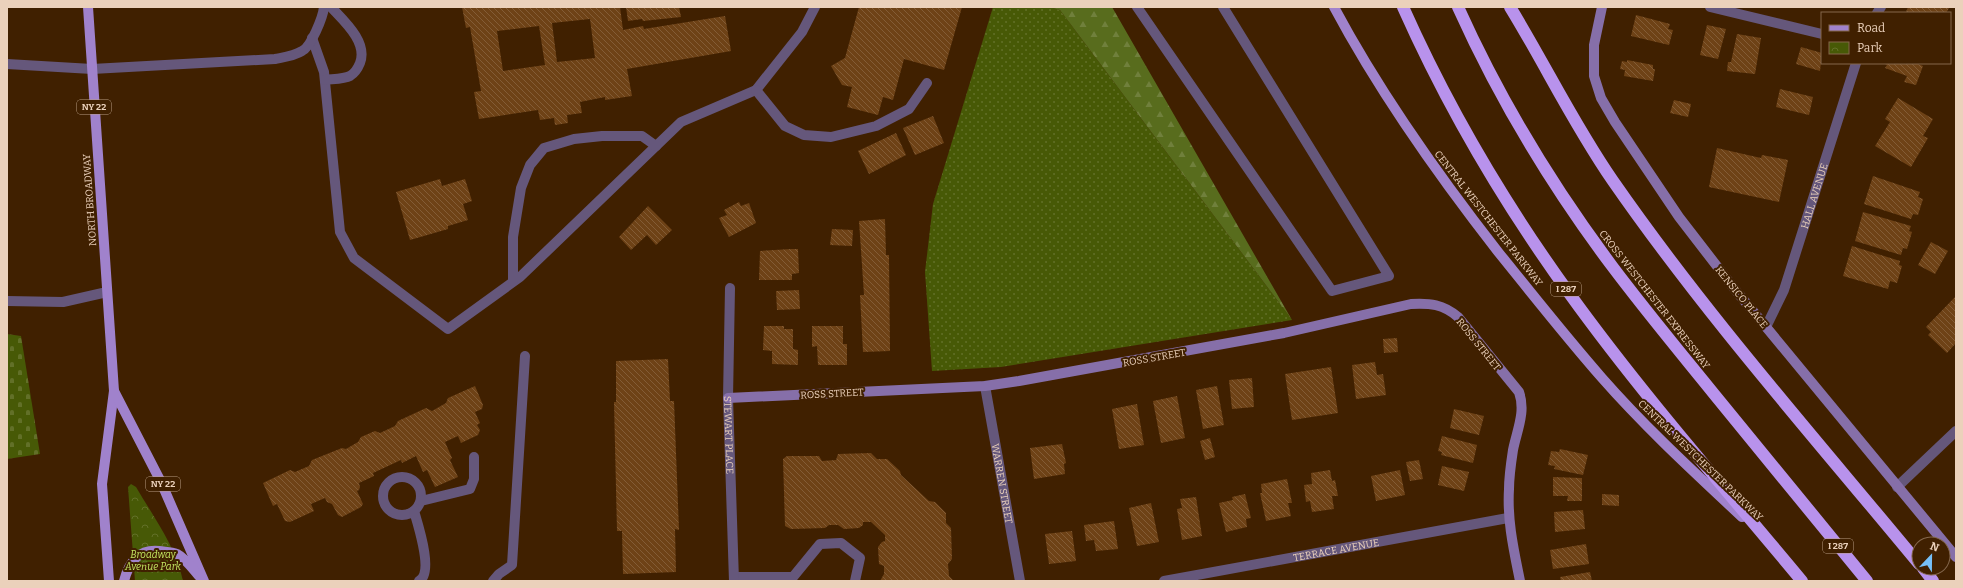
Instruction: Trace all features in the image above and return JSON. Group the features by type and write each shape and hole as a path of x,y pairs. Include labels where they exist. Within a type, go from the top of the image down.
{"highway":[{"name":"I 287","path":"1403,7 1421,47 1454,111 1490,174 1532,240 1569,294 1612,351 1802,581"},
{"name":"CROSS WESTCHESTER EXPRESSWAY","path":"1458,7 1498,87 1533,148 1570,206 1611,265 1654,320 1867,581"},
{"path":"1510,7 1574,121 1612,179 1658,243 1745,353 1911,554"}],"main road":[{"name":"NORTH BROADWAY","path":"88,7 114,391 102,484 109,581"},
{"name":"CENTRAL WESTCHESTER PARKWAY","path":"1334,7 1388,100 1428,159 1471,217 1535,297 1603,379 1679,458 1770,542"},
{"path":"1513,7 1523,29"},
{"name":"NORTH BROADWAY","path":"114,391 161,482 203,581"},
{"path":"124,581 131,562 140,553 151,550 171,552 178,555 203,581"}],"street":[{"path":"7,64 92,69 276,59 291,56 304,51 312,38 324,7"},
{"path":"325,80 350,76 358,68 362,50 357,38 331,7"},
{"path":"312,38 324,72 340,232 354,258 448,329 513,281 681,122 756,90 802,32 815,7"},
{"path":"1137,7 1332,291 1389,276 1223,7"},
{"name":"KENSICO PLACE","path":"1602,7 1594,45 1594,76 1601,98 1615,122 1679,217 1766,327 1956,558"},
{"path":"1710,7 1821,34"},
{"name":"HALL AVENUE","path":"1766,327 1784,290 1856,64"},
{"path":"756,90 785,126 804,135 831,137 876,126 910,109 927,83"},
{"path":"513,281 514,237 520,188 530,165 544,148 574,139 602,136 642,136 656,146"},
{"name":"STEWART PLACE","path":"730,288 728,398 734,579"},
{"path":"7,301 62,302 107,292"},
{"name":"ROSS STREET","path":"728,398 985,386 1284,333 1411,304 1425,303 1448,308 1458,317 1519,392 1522,410 1508,489 1508,518"},
{"path":"493,581 499,574 512,565 525,356"},
{"name":"WARREN STREET","path":"985,386 1020,581"},
{"path":"1897,487 1956,431"},
{"path":"421,501 470,489 474,479 474,457"},
{"path":"406,478 412,480 420,488 421,501 414,511 403,515 391,511 384,501 385,488 394,479 406,478"},
{"path":"414,511 426,562 425,573 419,581"},
{"path":"1508,518 1520,581"},
{"name":"TERRACE AVENUE","path":"1164,581 1508,518"},
{"path":"734,579 793,577 820,544 841,543 860,558 855,581"}],"green space":[{"path":"993,7 1049,7 1060,10 1292,320 1001,367 932,371 925,272 933,204"},
{"path":"1049,7 1112,7 1292,320 1060,10"},
{"path":"7,334 21,336 40,454 7,459"},
{"name":"Broadway Avenue Park","path":"131,484 136,487 170,544 180,568 183,581 135,581 128,487"}],"building":[{"path":"462,7 620,7 623,30 643,26 644,29 725,16 731,51 627,69 632,96 605,100 605,97 580,102 582,113 567,115 568,123 555,125 554,118 540,120 538,110 479,119 474,92 481,91 470,27 466,28","holes":["590,19 595,58 557,62 552,23","539,26 545,65 503,71 497,31"]},
{"path":"626,7 679,7 681,17 628,21"},
{"path":"859,7 962,7 944,70 904,59 893,100 883,97 878,115 847,107 852,87 842,85 831,66 845,58"},
{"path":"1908,7 1949,8 1947,12 1906,12"},
{"path":"1636,15 1670,24 1668,29 1673,30 1669,45 1631,36"},
{"path":"1707,25 1726,29 1718,59 1700,55"},
{"path":"1737,34 1761,38 1755,74 1727,71 1728,62 1731,62"},
{"path":"1801,47 1821,53 1820,71 1796,64"},
{"path":"1627,60 1653,65 1653,69 1655,69 1653,81 1624,76 1625,70 1620,69 1622,61 1627,62"},
{"path":"1885,64 1918,64 1923,66 1916,85 1904,82 1907,76 1885,68 1887,65"},
{"path":"1780,89 1813,97 1809,115 1776,107"},
{"path":"1898,98 1933,119 1923,136 1928,138 1911,167 1875,146 1890,122 1885,119"},
{"path":"1674,100 1691,104 1688,117 1670,113"},
{"path":"933,116 944,143 915,155 903,128"},
{"path":"896,133 906,155 869,174 858,151"},
{"path":"1717,148 1761,158 1762,155 1788,160 1779,202 1709,187"},
{"path":"1873,176 1920,192 1918,197 1923,199 1918,215 1913,214 1911,219 1864,204"},
{"path":"440,179 442,186 465,179 472,201 463,204 468,220 448,226 448,229 410,240 396,192"},
{"path":"739,202 741,206 749,203 756,223 729,237 719,218 727,215 724,210"},
{"path":"648,206 672,230 656,245 647,235 631,250 619,237"},
{"path":"1863,212 1911,226 1909,231 1912,232 1907,249 1903,248 1901,255 1855,241"},
{"path":"885,219 886,255 889,255 890,351 863,352 860,295 864,295 859,221"},
{"path":"832,229 853,230 852,246 830,245"},
{"path":"1931,242 1948,251 1935,274 1918,265"},
{"path":"1852,246 1900,261 1899,265 1902,266 1897,283 1890,281 1888,289 1843,276"},
{"path":"798,249 799,273 792,274 792,280 759,280 760,251"},
{"path":"799,290 800,309 777,310 776,291"},
{"path":"1955,297 1956,343 1947,353 1928,335 1931,332 1926,327"},
{"path":"764,326 784,326 784,329 793,329 793,349 798,350 798,365 772,364 772,351 763,350"},
{"path":"812,326 843,326 843,344 847,344 847,365 818,365 817,346 812,347"},
{"path":"1397,338 1398,352 1384,353 1383,339"},
{"path":"668,359 670,401 674,401 679,530 675,529 676,572 623,574 622,531 617,531 614,402 616,402 616,361"},
{"path":"1375,362 1377,375 1383,374 1386,395 1356,399 1352,365"},
{"path":"1331,367 1338,413 1292,420 1285,374"},
{"path":"1252,378 1254,407 1232,409 1229,380"},
{"path":"475,386 483,405 482,409 475,412 480,423 477,425 480,430 478,435 461,443 458,436 445,442 452,458 450,460 458,477 435,487 427,470 423,472 416,456 402,463 401,460 373,473 374,476 359,483 360,487 357,491 363,504 361,507 342,517 338,515 332,504 327,502 325,498 311,504 314,511 290,522 285,521 277,504 273,506 263,483 290,470 295,472 309,466 312,460 342,448 346,449 358,442 361,437 375,431 380,433 395,426 398,421 426,408 432,411 446,403 448,398"},
{"path":"1217,386 1224,425 1203,429 1196,390"},
{"path":"1177,396 1185,438 1161,443 1153,401"},
{"path":"1137,404 1144,445 1119,449 1112,409"},
{"path":"1454,409 1484,416 1479,435 1450,428"},
{"path":"1442,436 1477,445 1473,463 1441,455 1442,452 1438,451"},
{"path":"1210,438 1215,457 1205,460 1200,441"},
{"path":"1062,444 1066,463 1064,464 1065,474 1034,479 1030,448"},
{"path":"1560,449 1588,455 1583,475 1554,469 1555,466 1548,465 1551,451 1559,452"},
{"path":"871,453 877,459 887,459 900,471 901,475 929,501 935,502 946,513 946,523 951,528 952,559 948,564 949,576 954,581 880,581 884,574 884,566 879,564 878,547 885,541 885,535 871,522 863,522 863,525 859,528 844,529 838,525 829,525 825,528 791,529 785,526 783,459 787,456 819,456 822,461 836,460 838,454"},
{"path":"1419,460 1423,479 1410,481 1406,462"},
{"path":"1442,466 1469,472 1464,491 1438,485"},
{"path":"1330,470 1332,481 1335,480 1338,496 1332,496 1334,509 1312,512 1310,501 1306,502 1304,485 1312,484 1311,473"},
{"path":"1400,470 1405,495 1376,501 1371,476"},
{"path":"1553,477 1582,478 1582,501 1567,501 1568,496 1553,496"},
{"path":"1287,479 1292,503 1288,503 1291,516 1266,521 1260,493 1262,493 1261,484"},
{"path":"1245,494 1251,518 1246,519 1247,527 1226,532 1219,503 1233,500 1232,497"},
{"path":"1602,494 1619,495 1619,506 1602,505"},
{"path":"1196,497 1202,536 1182,540 1177,509 1182,508 1180,499"},
{"path":"1151,503 1159,542 1137,546 1129,508"},
{"path":"1583,510 1585,529 1555,532 1554,512"},
{"path":"1114,521 1118,549 1096,551 1094,540 1086,541 1084,525"},
{"path":"1072,531 1076,561 1049,564 1045,534"},
{"path":"1586,544 1589,564 1553,569 1550,550"},
{"path":"1590,572 1592,581 1561,581 1560,577"}]}
